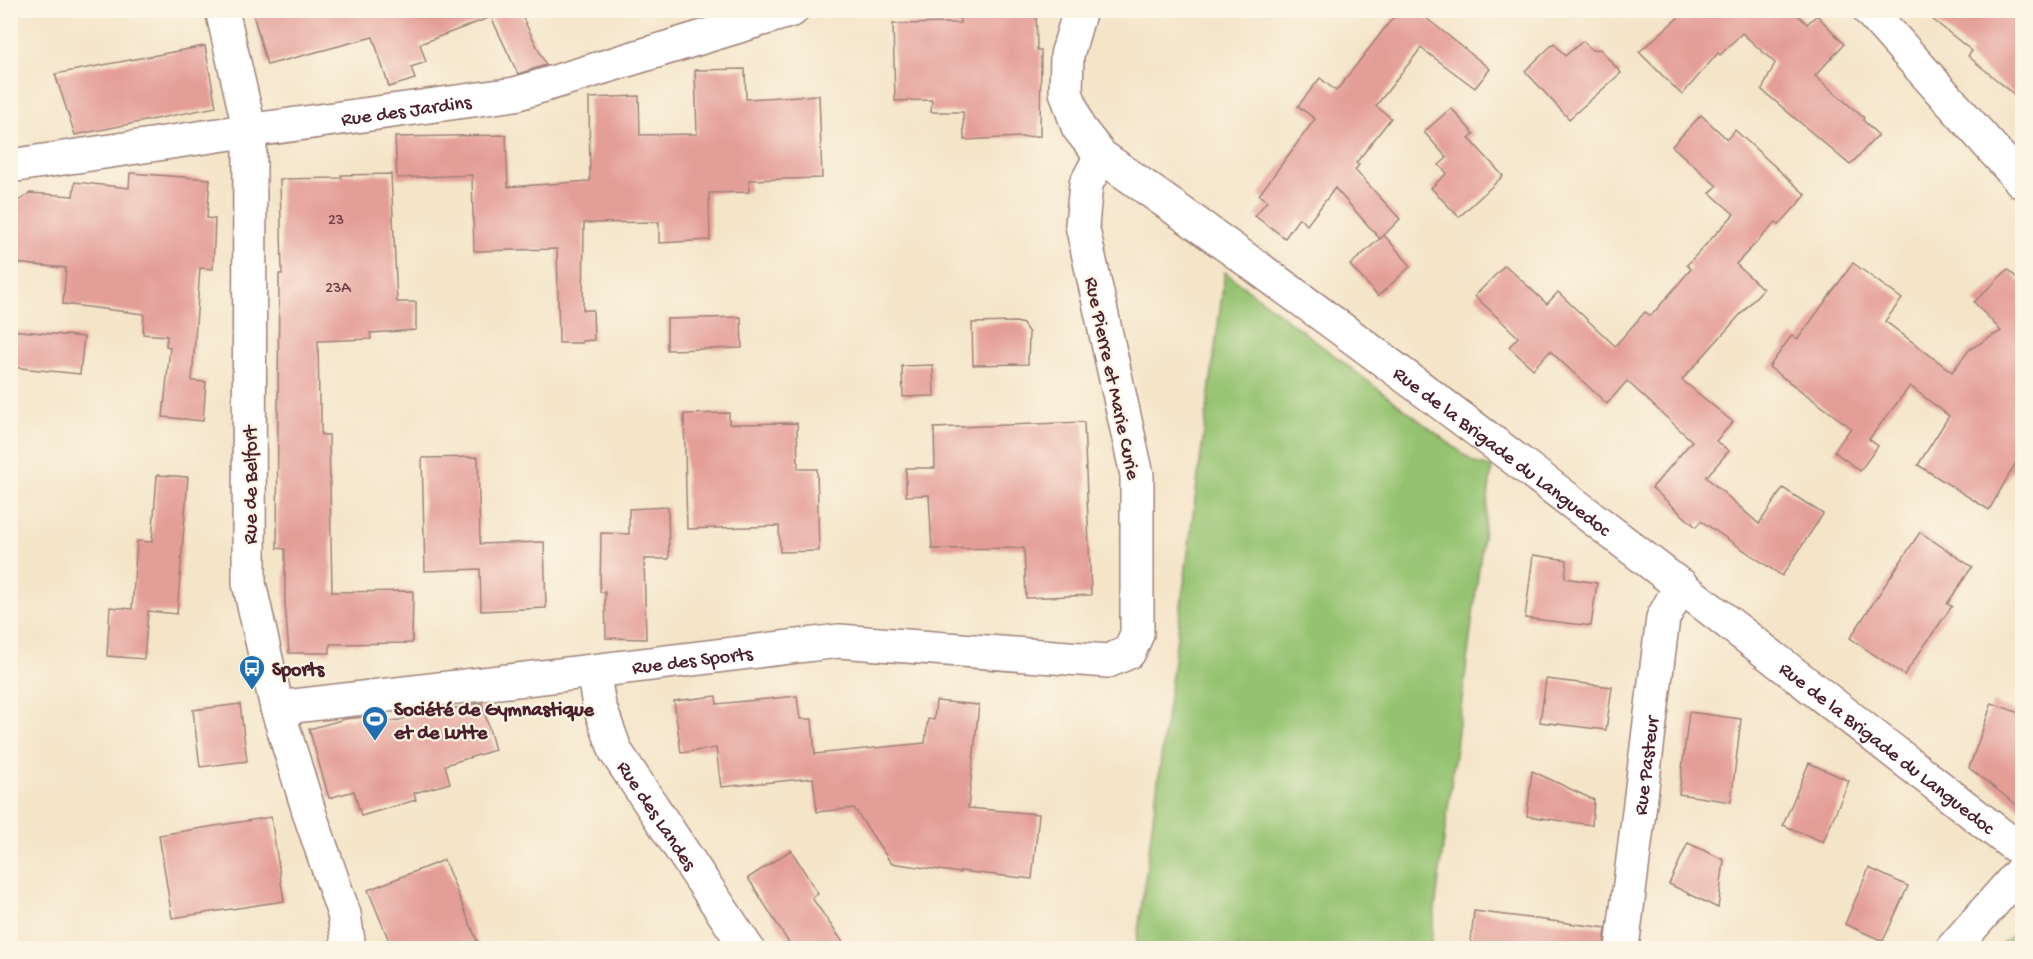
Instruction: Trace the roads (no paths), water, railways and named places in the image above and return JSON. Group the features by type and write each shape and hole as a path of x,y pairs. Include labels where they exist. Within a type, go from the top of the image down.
{"street":[{"name":"Rue de Belfort","path":"222,10 250,132 249,583 277,708 344,914 349,948"},
{"name":"Rue des Jardins","path":"10,166 515,94 792,10"},
{"name":"Rue de la Brigade du Languedoc","path":"1080,10 1067,55 1066,92 1078,127 1101,156 1355,338 1681,585 2022,850"},
{"path":"1869,10 2022,182"},
{"name":"Rue Pierre et Marie Curie","path":"1101,156 1086,184 1082,225 1137,475 1137,634 1130,652 1108,661"},
{"name":"Rue Pasteur","path":"1622,948 1663,618 1681,585"},
{"name":"Rue des Sports","path":"277,708 839,640 1108,661"},
{"name":"Rue des Landes","path":"593,671 599,705 616,752 747,948"},
{"path":"1953,948 2022,870"}],"place":[{"name":"Sports","path":"252,691"},
{"name":"Société de Gymnastique et de Lutte","path":"375,742"}]}
